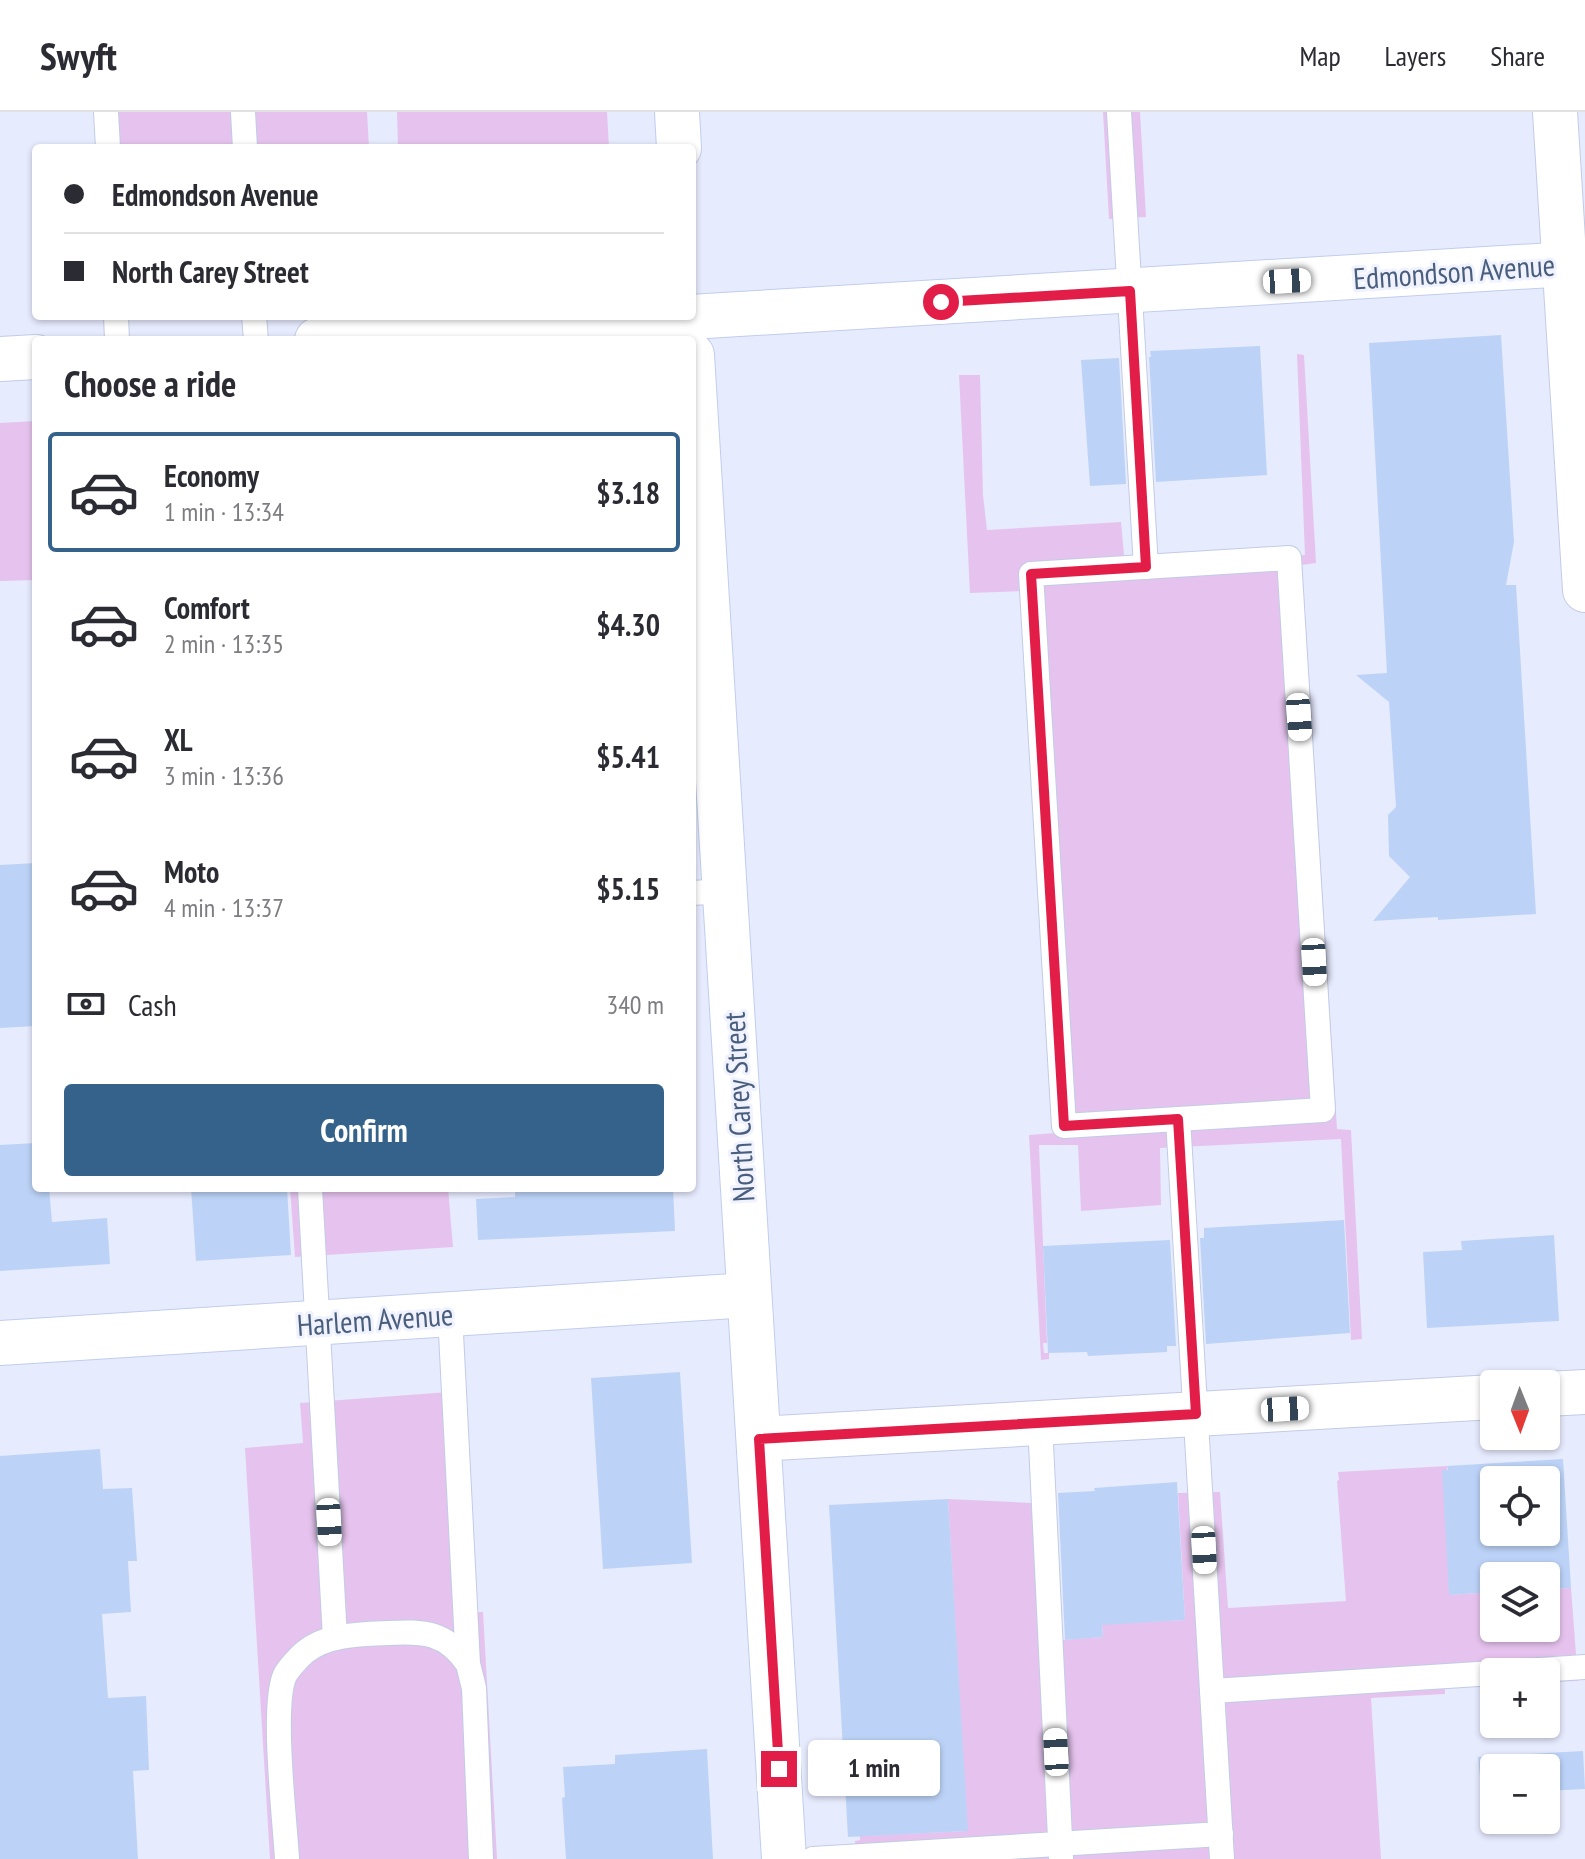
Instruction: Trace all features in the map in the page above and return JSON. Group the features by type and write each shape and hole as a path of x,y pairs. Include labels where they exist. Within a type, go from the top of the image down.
{"main road":[{"path":"677,112 679,144"},
{"path":"1555,112 1574,264 1585,590"},
{"name":"Edmondson Avenue","path":"502,336 691,332 1130,291 1574,264"},
{"path":"0,359 32,357"},
{"name":"North Carey Street","path":"696,497 708,892 749,1295 784,1859"},
{"name":"Harlem Avenue","path":"0,1343 749,1295"},
{"path":"1560,1393 1585,1392"},
{"path":"759,1439 1480,1398"}],"lane":[{"path":"106,112 108,144"},
{"path":"243,112 245,144"},
{"path":"1119,112 1146,567"},
{"path":"1289,558 1323,1110 1064,1126 1031,574 1146,567 1289,558"},
{"path":"1178,1119 1222,1859"},
{"path":"310,1192 335,1638"},
{"path":"450,1314 468,1664 474,1688 481,1859"},
{"path":"1040,1423 1061,1852"},
{"path":"287,1859 279,1710 285,1675 306,1651 335,1638 356,1634 415,1632 437,1636 458,1650 468,1664"},
{"path":"1560,1669 1585,1667"},
{"path":"1212,1691 1480,1674"},
{"path":"813,1859 1061,1852 1221,1834"}],"shaded area":[{"path":"95,112 367,112 369,144 98,144"},
{"path":"397,112 607,112 609,144 398,144"},
{"path":"1103,112 1140,112 1146,217 1109,219"},
{"path":"1297,354 1304,355 1316,563 1302,565 1337,1129 1351,1130 1362,1339 1351,1340 1341,1139 1160,1148 1161,1205 1081,1211 1078,1145 1039,1145 1047,1343 1043,1343 1044,1353 1049,1353 1049,1359 1041,1360 1029,1135 1056,1133 1022,591 970,593 959,375 980,375 983,495 987,530 1121,522 1125,566 1305,555"},
{"path":"32,421 32,580 0,581 0,423"},
{"path":"290,1192 448,1192 453,1247 295,1257"},
{"path":"449,1392 461,1613 483,1612 497,1859 270,1859 245,1448 303,1443 300,1403"},
{"path":"1447,1466 1449,1595 1480,1593 1480,1642 1560,1642 1560,1588 1571,1588 1578,1681 1560,1682 1560,1658 1480,1658 1480,1686 1445,1688 1445,1694 1371,1698 1381,1859 856,1859 855,1841 860,1840 860,1836 967,1831 948,1499 1032,1503 1061,1640 1103,1637 1102,1624 1185,1620 1178,1493 1220,1492 1228,1608 1346,1601 1338,1472"}],"building":[{"path":"1501,335 1514,542 1506,585 1516,585 1536,914 1373,921 1410,877 1389,856 1388,815 1396,807 1389,702 1356,675 1387,673 1369,343"},
{"path":"1260,346 1267,475 1156,482 1150,351"},
{"path":"1119,358 1126,484 1090,486 1081,360"},
{"path":"32,863 32,1026 0,1028 0,865"},
{"path":"32,1143 32,1192 49,1192 52,1222 107,1218 110,1264 0,1271 0,1145"},
{"path":"191,1192 287,1192 291,1255 196,1261"},
{"path":"515,1192 673,1192 675,1231 478,1240 476,1199 515,1197"},
{"path":"1344,1220 1350,1333 1206,1344 1200,1238 1204,1238 1204,1228"},
{"path":"1554,1235 1559,1321 1427,1328 1423,1252 1462,1250 1461,1241"},
{"path":"1170,1240 1176,1346 1167,1346 1167,1352 1088,1356 1087,1352 1048,1353 1043,1246"},
{"path":"680,1372 692,1563 603,1569 591,1378"},
{"path":"100,1449 103,1489 132,1488 137,1561 128,1561 131,1612 102,1614 108,1698 146,1696 149,1770 133,1771 138,1859 0,1859 0,1456"},
{"path":"1563,1459 1571,1588 1560,1588 1560,1562 1480,1562 1480,1593 1449,1595 1442,1470 1448,1470 1447,1466"},
{"path":"1177,1482 1185,1620 1102,1625 1103,1637 1065,1640 1058,1493"},
{"path":"948,1499 968,1831 848,1837 829,1505"},
{"path":"707,1749 713,1859 566,1859 563,1767 615,1764 615,1755"},
{"path":"1583,1751 1585,1789 1560,1790 1560,1754 1530,1754"}],"route":[{"path":"779,1769 759,1439 1196,1414 1178,1119 1064,1126 1031,574 1146,567 1130,291 941,302"}]}
